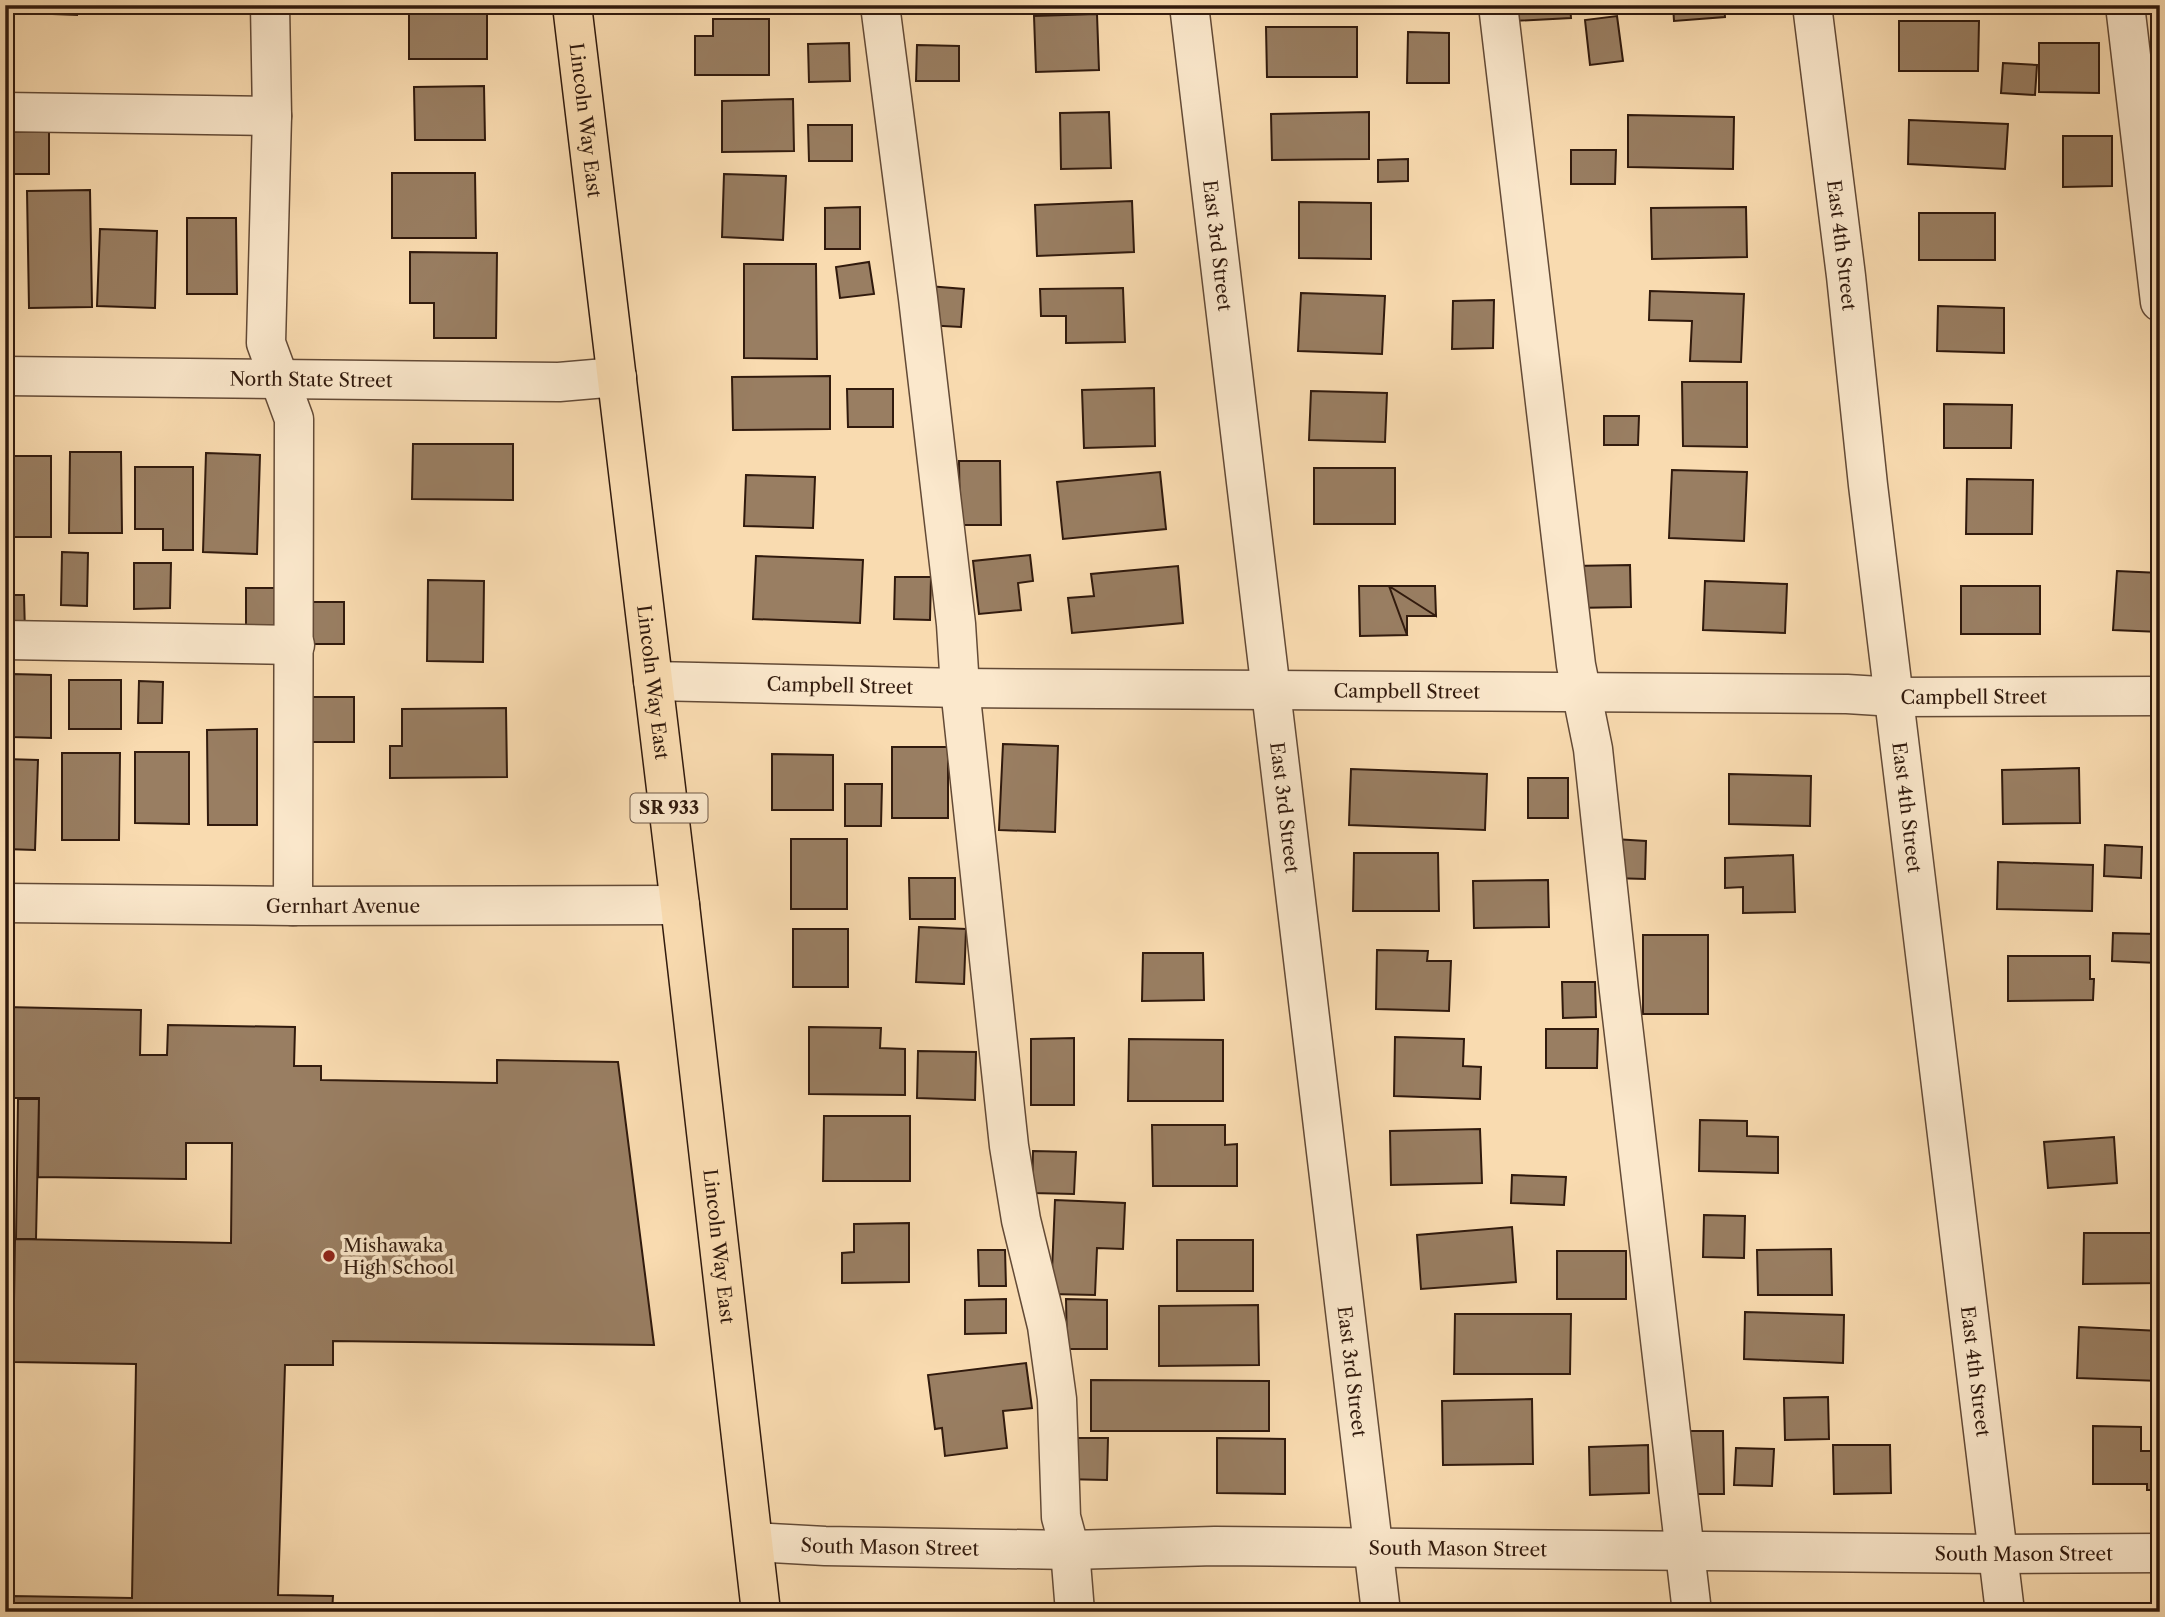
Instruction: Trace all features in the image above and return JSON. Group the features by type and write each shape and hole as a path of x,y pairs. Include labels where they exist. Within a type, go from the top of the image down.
{"main road":[{"name":"Lincoln Way East","path":"572,5 680,905 761,1612"}],"street":[{"path":"270,5 272,116 266,343 294,419 293,906"},
{"path":"880,5 956,624 960,688 1009,1146 1021,1220 1047,1326 1057,1399 1061,1517 1070,1550 1075,1612"},
{"name":"East 3rd Street","path":"1189,5 1381,1612"},
{"path":"1498,5 1574,651 1593,749 1692,1612"},
{"name":"East 4th Street","path":"1812,5 2005,1612"},
{"path":"2125,5 2160,302"},
{"path":"5,112 272,116"},
{"name":"North State Street","path":"5,376 559,382 617,377"},
{"path":"5,640 295,645"},
{"name":"Campbell Street","path":"653,681 960,688 2160,696"},
{"name":"Gernhart Avenue","path":"5,903 293,906 680,905"},
{"name":"South Mason Street","path":"754,1542 825,1546 1070,1550 1215,1546 1998,1554 2160,1553"}],"building":[{"path":"27,5 77,5 77,15 27,13"},
{"path":"409,5 487,5 487,59 409,59"},
{"path":"1512,5 1570,5 1571,18 1513,21"},
{"path":"1597,5 1653,5 1654,9 1598,10"},
{"path":"1673,5 1724,5 1725,17 1674,21"},
{"path":"1097,14 1099,70 1036,72 1034,16"},
{"path":"1617,16 1623,61 1590,65 1585,20"},
{"path":"713,19 769,19 769,75 695,75 695,36 713,36"},
{"path":"5,20 10,20 11,62 5,62"},
{"path":"1899,21 1979,21 1978,71 1899,71"},
{"path":"1266,27 1357,27 1357,77 1267,77"},
{"path":"1408,32 1449,33 1449,83 1407,83"},
{"path":"849,43 850,81 809,82 808,44"},
{"path":"2039,43 2099,43 2099,93 2039,92"},
{"path":"917,45 959,46 959,81 916,81"},
{"path":"2003,63 2037,65 2035,95 2001,93"},
{"path":"484,86 485,140 415,140 414,87"},
{"path":"793,99 794,151 722,152 722,101"},
{"path":"1109,112 1111,168 1061,169 1060,113"},
{"path":"1369,112 1369,159 1272,160 1271,114"},
{"path":"1628,115 1734,117 1733,169 1628,167"},
{"path":"1909,120 2008,124 2005,169 1908,164"},
{"path":"808,125 852,125 852,161 809,161"},
{"path":"49,131 49,174 12,174 12,132"},
{"path":"2063,136 2112,136 2112,186 2063,187"},
{"path":"1571,150 1616,150 1615,184 1571,184"},
{"path":"1408,159 1408,181 1378,182 1378,160"},
{"path":"392,173 475,173 476,238 392,238"},
{"path":"724,174 786,176 783,240 722,237"},
{"path":"90,190 92,307 29,308 27,191"},
{"path":"1132,201 1134,252 1037,256 1035,205"},
{"path":"1299,202 1371,203 1371,259 1299,258"},
{"path":"860,207 860,249 825,249 825,208"},
{"path":"1746,207 1747,257 1652,259 1651,208"},
{"path":"1919,213 1995,213 1995,260 1919,260"},
{"path":"187,218 236,218 237,294 187,294"},
{"path":"100,229 157,231 155,308 97,306"},
{"path":"410,252 497,253 496,338 434,338 434,303 410,303"},
{"path":"869,262 874,294 840,298 836,267"},
{"path":"744,264 816,264 817,359 744,358"},
{"path":"928,286 964,289 961,327 925,325"},
{"path":"1123,288 1125,342 1066,343 1066,316 1041,316 1040,289"},
{"path":"1650,291 1744,294 1741,362 1690,361 1692,321 1649,320"},
{"path":"1301,293 1385,296 1382,354 1298,351"},
{"path":"1494,300 1493,348 1452,349 1453,301"},
{"path":"1938,306 2004,308 2004,353 1937,351"},
{"path":"830,376 830,429 733,430 732,377"},
{"path":"1682,382 1747,382 1747,447 1683,446"},
{"path":"1154,388 1155,446 1084,448 1082,390"},
{"path":"847,389 893,389 893,427 848,427"},
{"path":"1311,391 1387,393 1385,442 1309,440"},
{"path":"1944,404 2012,405 2011,448 1944,448"},
{"path":"1604,416 1639,416 1638,445 1604,445"},
{"path":"413,444 513,444 513,500 412,499"},
{"path":"70,452 121,452 122,533 69,533"},
{"path":"206,453 260,455 257,554 203,552"},
{"path":"5,456 51,456 51,537 5,537"},
{"path":"959,461 1000,461 1001,525 960,525"},
{"path":"135,467 193,467 193,550 163,550 163,529 135,529"},
{"path":"1314,468 1395,468 1395,524 1314,524"},
{"path":"1672,470 1747,472 1744,541 1669,538"},
{"path":"1160,472 1166,529 1063,539 1057,482"},
{"path":"746,475 815,477 813,528 744,526"},
{"path":"1967,479 2033,480 2032,534 1966,534"},
{"path":"62,552 88,553 87,606 61,605"},
{"path":"1030,555 1033,581 1018,583 1021,610 979,614 973,561"},
{"path":"756,556 863,560 860,623 753,619"},
{"path":"134,563 171,563 170,608 134,609"},
{"path":"1630,565 1631,607 1573,608 1572,566"},
{"path":"1178,566 1183,623 1072,633 1068,598 1094,596 1091,574"},
{"path":"2117,571 2160,573 2160,632 2113,630"},
{"path":"895,577 931,577 930,620 894,619"},
{"path":"428,580 484,581 483,662 427,661"},
{"path":"1705,581 1787,584 1785,633 1703,630"},
{"path":"1359,586 1389,586 1407,635 1360,636"},
{"path":"1359,586 1435,586 1436,616 1407,616 1407,635 1360,636"},
{"path":"1389,586 1435,586 1436,616"},
{"path":"1961,586 2040,586 2040,634 1961,634"},
{"path":"246,588 276,588 276,633 246,633"},
{"path":"5,595 24,595 25,633 5,634"},
{"path":"302,602 344,602 344,644 302,644"},
{"path":"12,674 51,675 51,738 11,737"},
{"path":"69,680 121,680 121,729 69,729"},
{"path":"139,681 163,682 162,723 138,723"},
{"path":"309,697 354,697 354,742 309,742"},
{"path":"506,708 507,777 390,778 390,746 402,746 402,709"},
{"path":"257,729 257,825 208,825 207,730"},
{"path":"1003,744 1058,746 1055,832 999,830"},
{"path":"892,747 948,747 948,818 892,818"},
{"path":"135,752 189,752 189,824 135,823"},
{"path":"62,753 120,753 119,840 62,840"},
{"path":"772,754 833,755 833,810 772,810"},
{"path":"5,759 38,760 35,850 5,849"},
{"path":"2079,768 2080,823 2003,824 2002,770"},
{"path":"1351,769 1487,774 1485,830 1349,825"},
{"path":"1729,774 1811,776 1810,826 1729,824"},
{"path":"1528,778 1568,778 1568,818 1528,818"},
{"path":"845,784 882,784 881,826 845,826"},
{"path":"791,839 847,839 847,909 791,909"},
{"path":"1614,839 1646,841 1645,879 1612,878"},
{"path":"2105,845 2142,847 2141,878 2104,876"},
{"path":"1354,853 1438,853 1439,911 1353,911"},
{"path":"1793,855 1795,912 1743,913 1743,887 1725,888 1725,858"},
{"path":"1998,862 2093,865 2092,911 1997,909"},
{"path":"909,878 955,878 955,919 910,919"},
{"path":"1548,880 1549,927 1474,928 1473,881"},
{"path":"919,927 966,929 964,984 916,982"},
{"path":"793,929 848,929 848,987 793,987"},
{"path":"2113,933 2158,934 2157,963 2112,961"},
{"path":"1643,935 1708,935 1708,1014 1643,1014"},
{"path":"1377,950 1428,951 1427,961 1451,961 1449,1011 1376,1009"},
{"path":"1143,953 1203,953 1204,1000 1142,1001"},
{"path":"2008,956 2090,956 2090,979 2094,979 2093,1000 2008,1001"},
{"path":"1562,982 1595,982 1596,1017 1563,1018"},
{"name":"Mishawaka High School","path":"5,1007 141,1010 140,1055 167,1055 168,1025 295,1027 294,1066 321,1066 321,1080 497,1083 497,1060 618,1062 654,1345 333,1341 333,1365 285,1365 278,1595 333,1596 332,1612 12,1612 13,1596 132,1598 136,1364 13,1362 15,1239 231,1243 232,1143 186,1143 186,1179 38,1177 39,1098 5,1098"},
{"path":"809,1027 881,1028 880,1048 905,1049 905,1095 809,1094"},
{"path":"1546,1029 1598,1029 1597,1068 1546,1068"},
{"path":"1395,1037 1464,1039 1463,1066 1481,1067 1480,1099 1394,1096"},
{"path":"1074,1038 1074,1105 1031,1105 1031,1039"},
{"path":"1129,1039 1223,1040 1223,1101 1128,1101"},
{"path":"918,1051 976,1052 975,1100 917,1098"},
{"path":"18,1099 39,1099 36,1239 16,1239"},
{"path":"824,1116 910,1116 910,1181 823,1181"},
{"path":"1700,1120 1747,1121 1747,1136 1778,1137 1778,1173 1699,1171"},
{"path":"1152,1125 1225,1125 1225,1145 1237,1144 1237,1186 1153,1186"},
{"path":"1480,1129 1482,1183 1391,1185 1390,1131"},
{"path":"2114,1137 2117,1183 2048,1188 2044,1142"},
{"path":"1033,1151 1076,1152 1074,1194 1032,1193"},
{"path":"1512,1175 1566,1177 1564,1205 1511,1203"},
{"path":"1055,1200 1125,1203 1123,1249 1097,1248 1095,1295 1051,1294"},
{"path":"1704,1215 1745,1216 1744,1258 1703,1257"},
{"path":"909,1223 909,1282 842,1283 842,1253 854,1252 854,1224"},
{"path":"1512,1227 1516,1282 1421,1289 1417,1235"},
{"path":"2084,1233 2160,1233 2160,1283 2083,1284"},
{"path":"1177,1240 1253,1240 1253,1291 1177,1291"},
{"path":"1831,1249 1832,1295 1758,1295 1757,1250"},
{"path":"978,1250 1005,1250 1006,1286 979,1286"},
{"path":"1557,1251 1626,1251 1626,1299 1557,1299"},
{"path":"1006,1299 1006,1333 965,1334 965,1300"},
{"path":"1066,1299 1107,1300 1107,1349 1067,1349"},
{"path":"1258,1305 1259,1365 1159,1366 1159,1306"},
{"path":"1745,1312 1844,1315 1843,1363 1744,1359"},
{"path":"1455,1314 1571,1314 1570,1374 1454,1374"},
{"path":"2079,1327 2160,1331 2160,1381 2077,1378"},
{"path":"1026,1363 1032,1408 1003,1411 1007,1448 945,1456 942,1428 935,1429 928,1375"},
{"path":"1091,1380 1269,1381 1269,1431 1091,1431"},
{"path":"1828,1397 1829,1439 1785,1440 1784,1398"},
{"path":"1532,1399 1533,1464 1443,1465 1442,1401"},
{"path":"2093,1426 2141,1427 2141,1451 2160,1451 2160,1490 2147,1490 2147,1484 2093,1484"},
{"path":"1681,1431 1723,1431 1724,1494 1681,1494"},
{"path":"1063,1438 1108,1438 1107,1480 1062,1479"},
{"path":"1217,1438 1285,1439 1285,1494 1217,1493"},
{"path":"1648,1445 1649,1493 1590,1495 1589,1447"},
{"path":"1833,1445 1890,1445 1891,1493 1834,1494"},
{"path":"1736,1448 1774,1449 1772,1486 1734,1485"}],"place":[{"name":"Mishawaka High School","path":"329,1256"}]}
